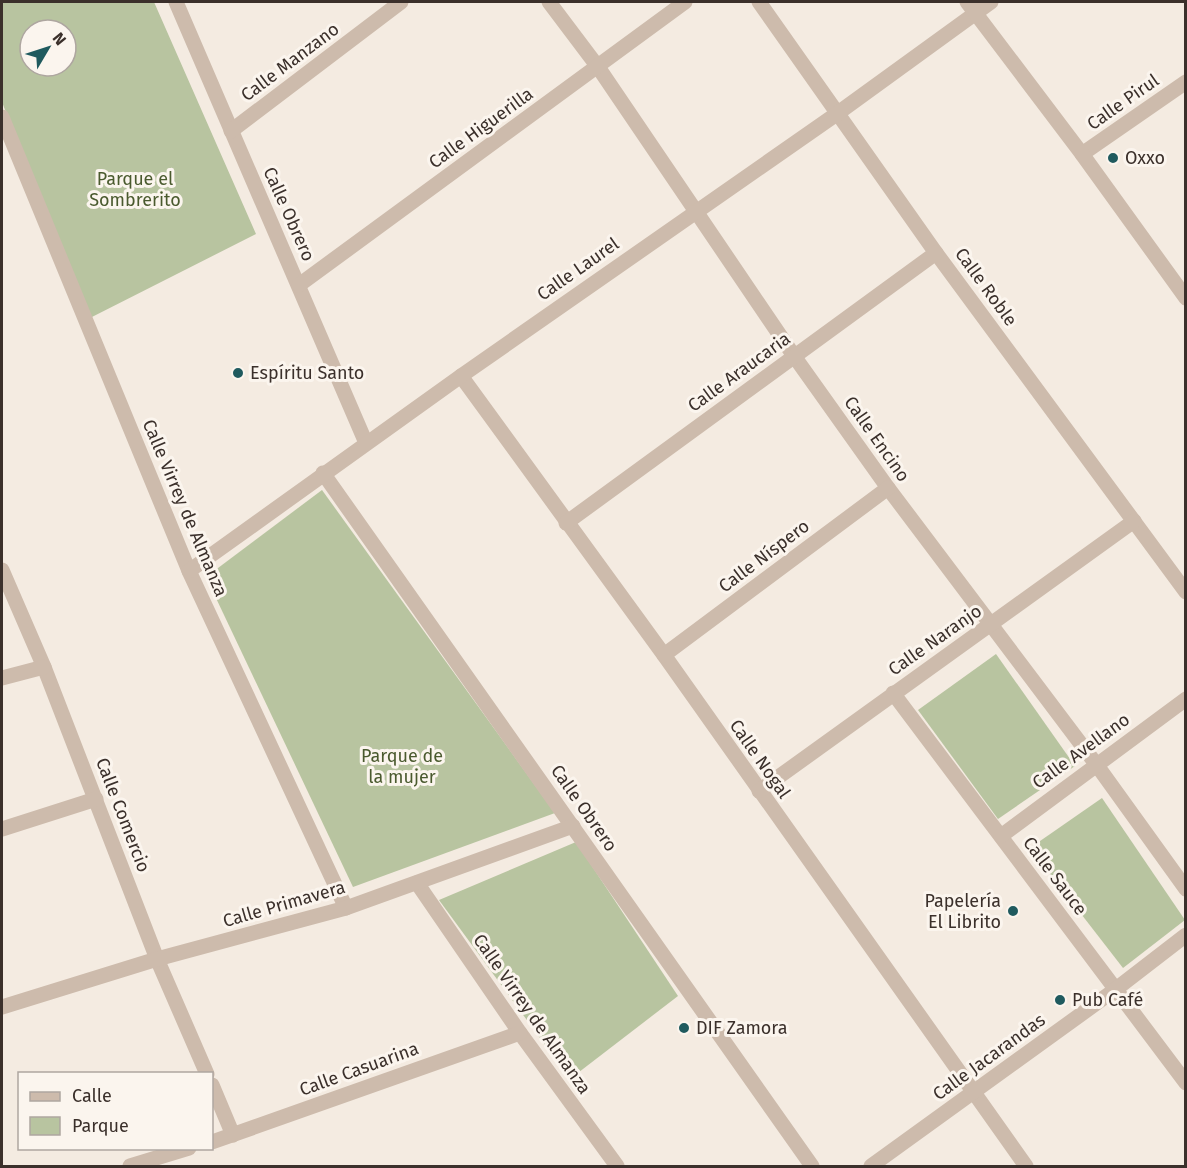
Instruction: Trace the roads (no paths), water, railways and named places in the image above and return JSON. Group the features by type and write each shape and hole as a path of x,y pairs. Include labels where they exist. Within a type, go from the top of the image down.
{"street":[{"name":"Calle Obrero","path":"176,2 366,443"},
{"name":"Calle Manzano","path":"231,131 401,2"},
{"name":"Calle Encino","path":"549,2 598,67 794,356 888,488 1096,764 1185,889"},
{"name":"Calle Higuerilla","path":"299,285 685,2"},
{"name":"Calle Roble","path":"759,2 936,253 1185,592"},
{"name":"Calle Laurel","path":"189,571 323,473 838,113 971,7 991,2"},
{"path":"971,7 1082,154 1185,298"},
{"name":"Calle Pirul","path":"1082,154 1185,82"},
{"name":"Calle Virrey de Almanza","path":"2,117 189,571 346,908"},
{"name":"Calle Araucaria","path":"566,523 936,253"},
{"name":"Calle Nogal","path":"461,376 663,655 1026,1167"},
{"name":"Calle Obrero","path":"323,473 812,1167"},
{"name":"Calle Níspero","path":"663,655 888,488"},
{"name":"Calle Naranjo","path":"759,791 1134,521"},
{"name":"Calle Comercio","path":"2,570 44,667 157,959 206,1072"},
{"path":"2,678 44,667"},
{"name":"Calle Sauce","path":"893,693 1185,1083"},
{"name":"Calle Avellano","path":"1001,836 1185,699"},
{"path":"2,829 96,798"},
{"name":"Calle Primavera","path":"2,1007 157,959 346,908 573,826"},
{"name":"Calle Virrey de Almanza","path":"417,883 520,1033 617,1167"},
{"name":"Calle Jacarandas","path":"872,1167 1116,989 1185,935"},
{"name":"Calle Casuarina","path":"213,1142 520,1033"},
{"path":"213,1087 233,1135"},
{"path":"130,1167 186,1150"}],"place":[{"name":"Oxxo","path":"1113,158"},
{"name":"Espíritu Santo","path":"238,373"},
{"name":"Papelería El Librito","path":"1013,911"},
{"name":"Pub Café","path":"1060,1000"},
{"name":"DIF Zamora","path":"684,1028"}],"park label":[{"name":"Parque el Sombrerito","path":"135,189"},
{"name":"Parque de la mujer","path":"402,766"}]}
